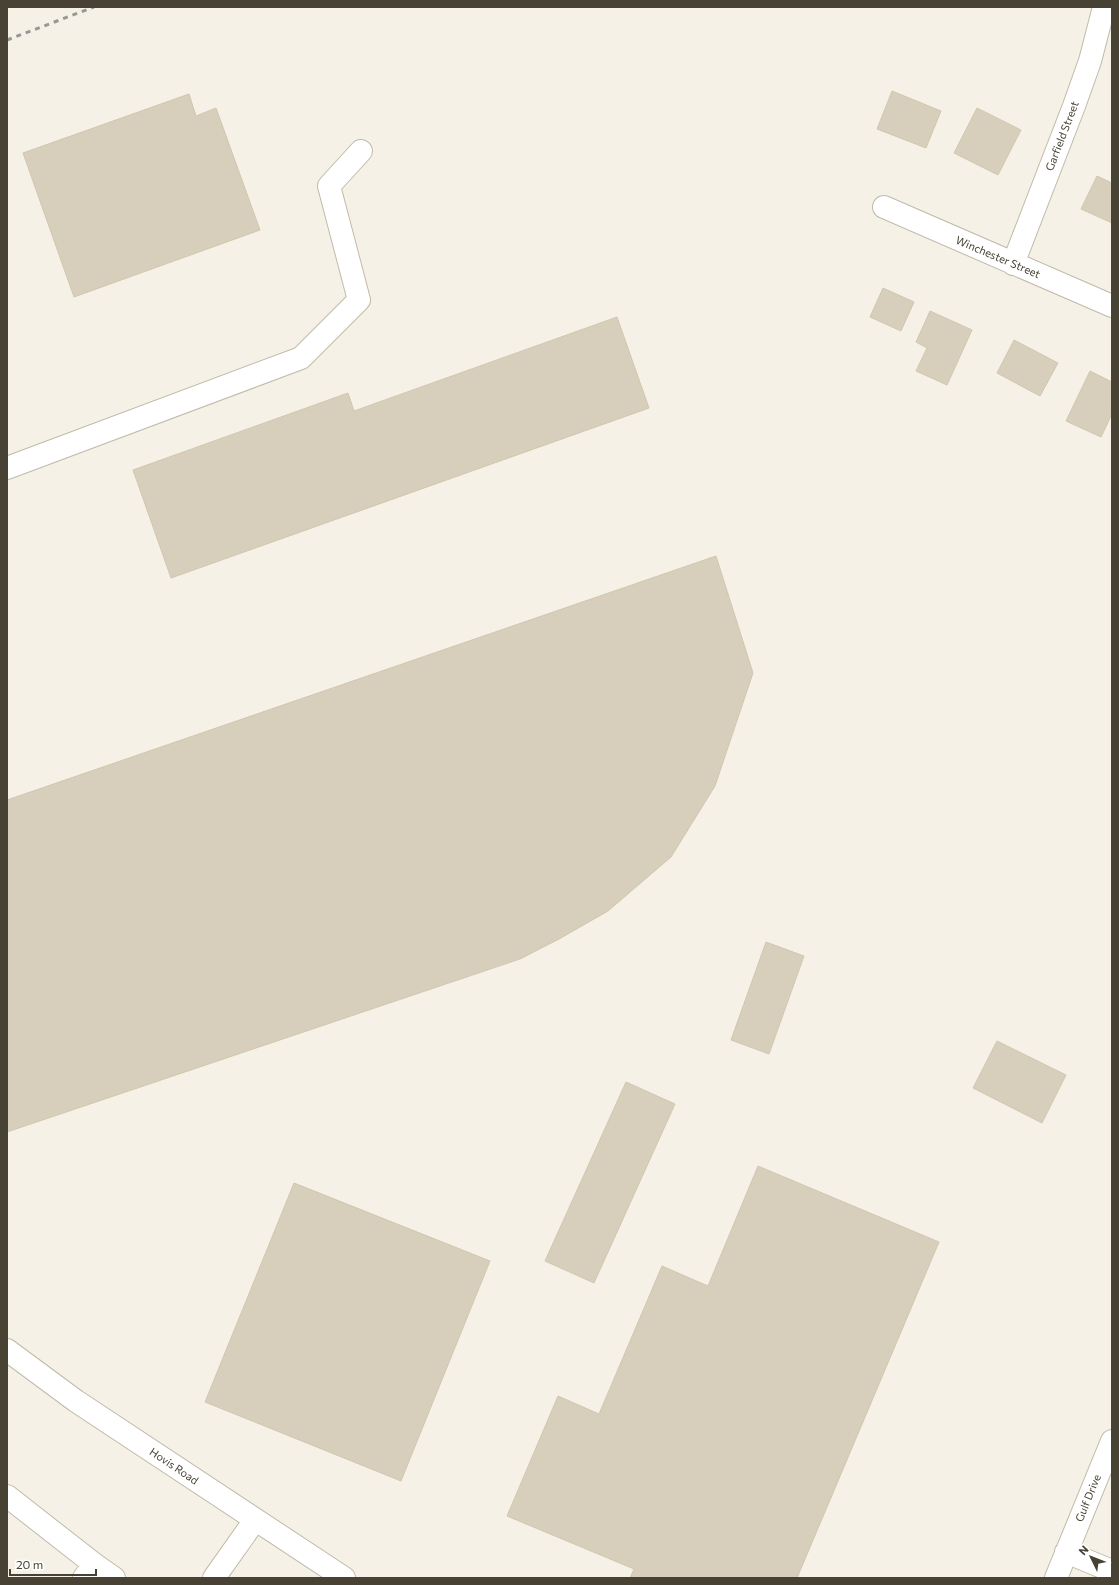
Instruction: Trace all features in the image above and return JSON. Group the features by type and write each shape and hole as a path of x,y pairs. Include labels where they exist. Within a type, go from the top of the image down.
{"street":[{"name":"Garfield Street","path":"1013,264 1090,61 1104,7"},
{"path":"7,468 301,358 359,300 329,186 361,152"},
{"name":"Winchester Street","path":"884,207 1112,306"},
{"name":"Hovis Road","path":"7,1350 76,1401 254,1520 319,1571 344,1578"},
{"name":"Gulf Drive","path":"1056,1578 1112,1441"},
{"path":"7,1496 89,1571 114,1578"},
{"path":"214,1578 254,1520"},
{"path":"1066,1552 1112,1571"}],"building":[{"path":"892,91 941,111 926,148 877,129"},
{"path":"189,94 196,116 216,108 260,230 74,297 23,153"},
{"path":"977,108 1021,130 998,175 954,153"},
{"path":"1097,176 1112,183 1112,223 1081,209"},
{"path":"883,288 914,302 901,331 870,317"},
{"path":"930,311 972,330 947,385 916,371 927,348 916,342"},
{"path":"617,317 649,408 171,578 133,470 348,393 354,411"},
{"path":"1014,340 1058,363 1040,396 997,373"},
{"path":"1090,371 1112,382 1112,414 1101,437 1066,421"},
{"path":"716,556 753,673 715,786 671,857 608,911 520,959 7,1132 7,800"},
{"path":"766,942 804,956 769,1054 731,1040"},
{"path":"997,1041 1066,1075 1042,1123 973,1088"},
{"path":"626,1082 675,1104 594,1283 545,1261"},
{"path":"758,1166 939,1242 797,1578 630,1578 634,1569 507,1516 558,1396 599,1414 662,1266 708,1286"},
{"path":"294,1183 490,1261 401,1481 205,1402"}],"railway":[{"path":"7,40 94,7"}]}
